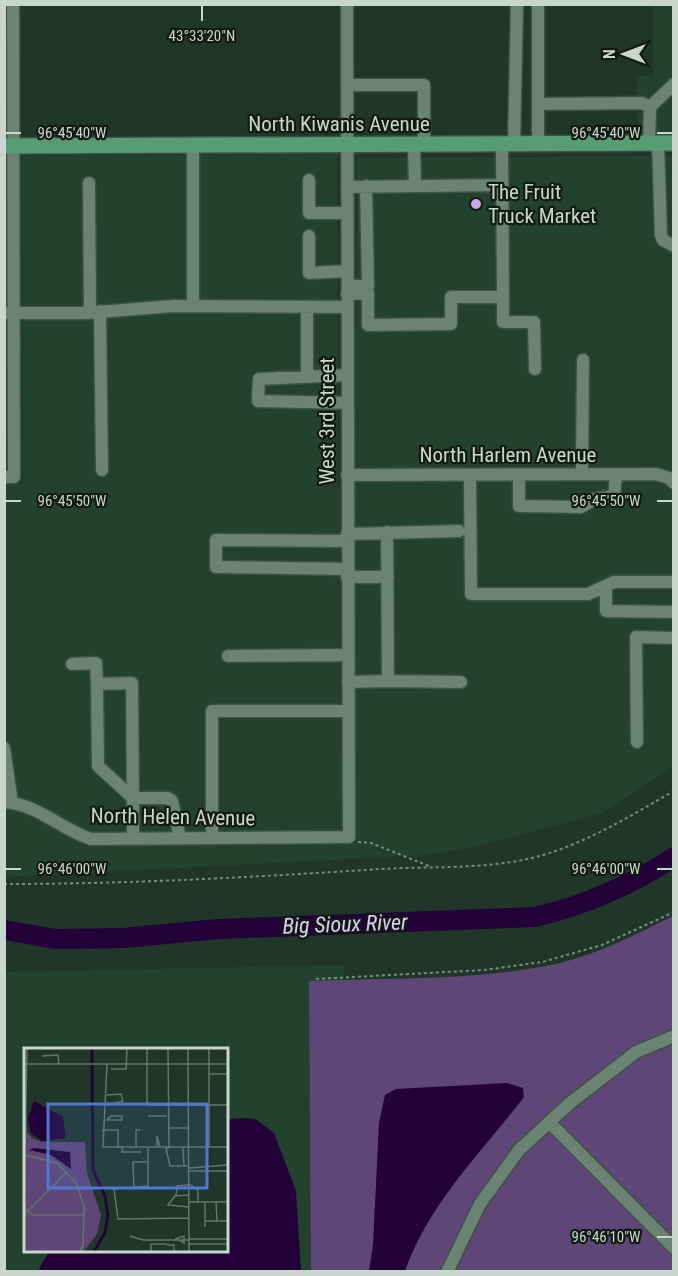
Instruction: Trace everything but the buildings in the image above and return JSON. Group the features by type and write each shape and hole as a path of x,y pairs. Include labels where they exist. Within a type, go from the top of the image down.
{"main road":[{"name":"North Kiwanis Avenue","path":"9,146 660,143"}],"street":[{"path":"9,477 9,146 14,4"},
{"name":"West 3rd Street","path":"346,4 349,837"},
{"path":"517,4 508,144 502,184 503,322 534,322 535,369"},
{"path":"538,4 538,144"},
{"path":"650,106 674,84"},
{"path":"347,85 424,85 415,186"},
{"path":"538,104 642,103 650,106"},
{"path":"650,106 660,143 661,235 663,240 674,246"},
{"path":"193,145 193,306"},
{"path":"309,180 309,213 347,213"},
{"path":"89,183 102,470"},
{"path":"347,187 502,184"},
{"path":"347,290 368,286 366,186"},
{"path":"309,236 309,273 347,271"},
{"path":"347,250 367,250"},
{"path":"347,290 368,293 368,326 451,324 451,297 503,297"},
{"path":"10,313 95,312 193,306 347,307"},
{"path":"307,307 307,377"},
{"path":"582,474 583,360"},
{"path":"347,375 259,379 258,401 347,403"},
{"path":"519,475 519,506 581,507 595,500 614,496 616,474"},
{"name":"North Harlem Avenue","path":"347,476 656,474 671,481"},
{"path":"470,475 471,594 588,594 614,582 674,582"},
{"path":"388,577 216,567 216,540 347,537 387,532 459,531"},
{"path":"387,532 388,681"},
{"path":"606,587 606,611 674,612"},
{"path":"637,742 636,637 674,638"},
{"path":"228,656 348,655"},
{"path":"72,664 96,663 98,766 134,798 168,798 172,801 180,838"},
{"path":"348,682 461,682"},
{"path":"97,684 132,683 133,839"},
{"path":"212,838 212,711 348,711"},
{"path":"4,748 8,802"},
{"name":"North Helen Avenue","path":"8,802 38,810 58,824 91,839 349,837"},
{"path":"447,1272 480,1204 519,1150 570,1103 636,1052 674,1036"},
{"path":"549,1122 674,1248"}],"path":[{"path":"4,884 112,882 487,864 542,855 591,836 674,791"},
{"path":"349,837 432,867"},
{"path":"316,979 484,970 542,962 602,945 674,912"}],"shaded area":[{"path":"653,5 673,5 673,132 638,132 637,76 654,76"},
{"path":"337,154 338,485 355,485 357,158 673,156 673,766 600,814 465,849 426,855 5,877 4,484 23,484 22,156"},
{"path":"673,916 673,1271 311,1271 309,981 435,978 530,969 589,954"},
{"path":"344,965 345,1271 5,1271 4,972"},
{"path":"507,1083 523,1088 524,1097 442,1201 415,1246 405,1271 369,1271 373,1245 379,1123 385,1095 396,1089"},
{"path":"228,1119 257,1120 274,1133 296,1191 301,1271 38,1271 48,1252 228,1252"}],"waterway":[{"name":"Big Sioux River","path":"4,930 56,939 123,938 218,929 535,917 572,907 607,893 641,877 674,857"}],"place":[{"name":"The Fruit Truck Market","path":"476,204"}]}
